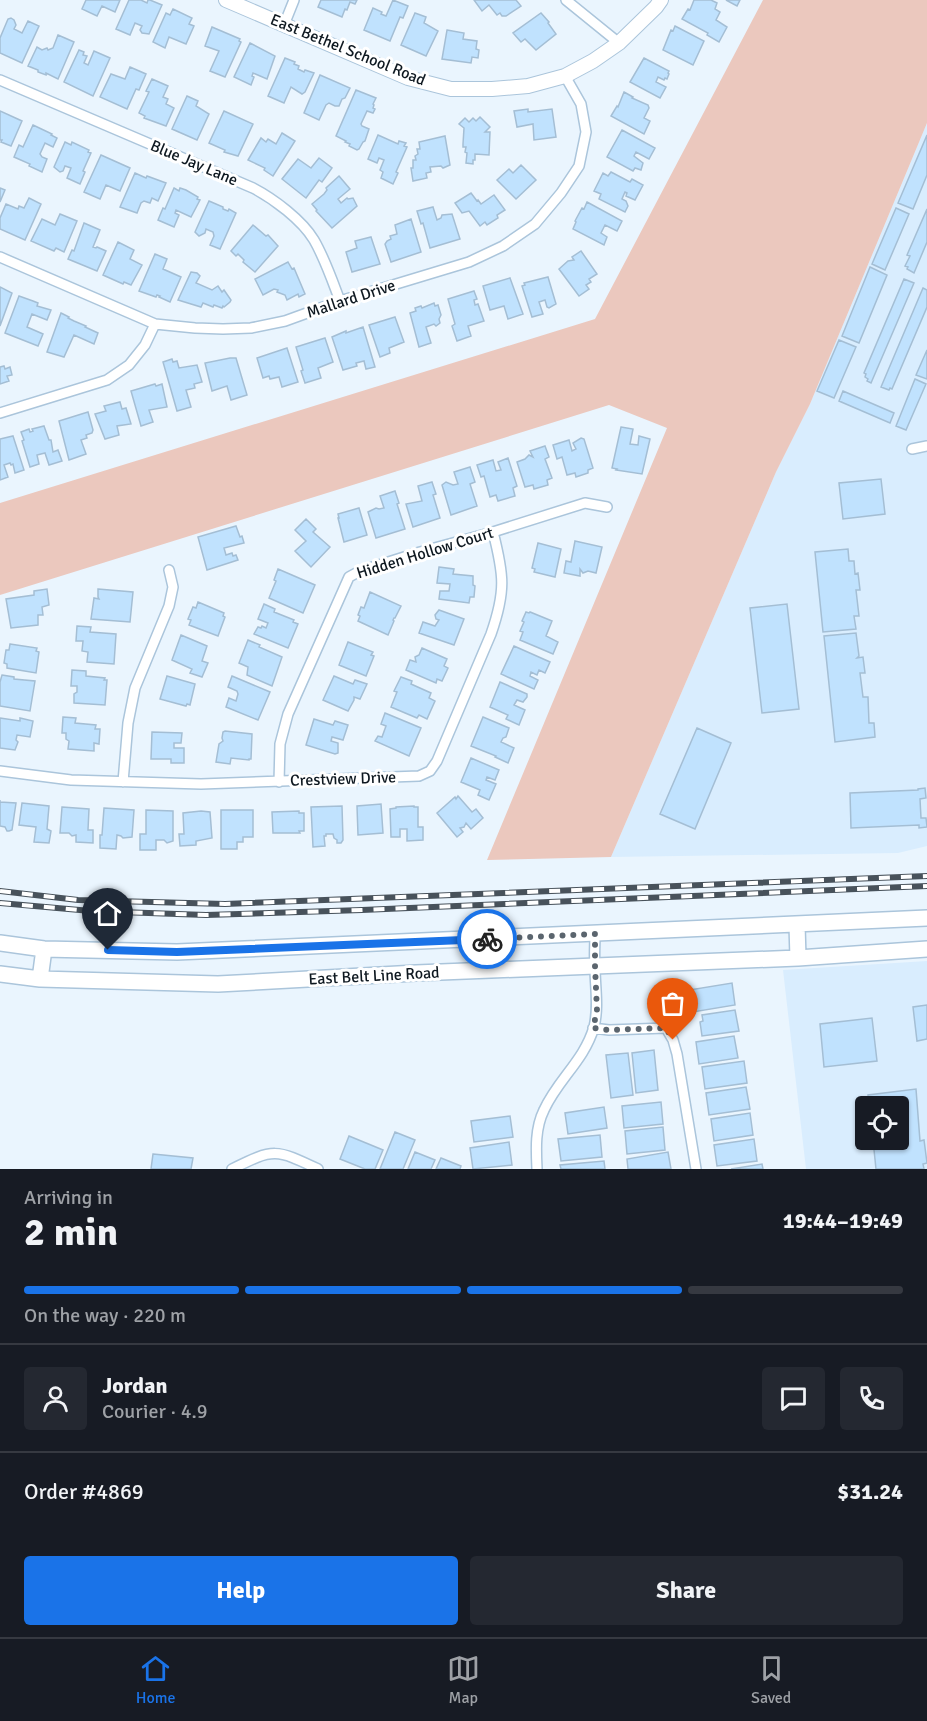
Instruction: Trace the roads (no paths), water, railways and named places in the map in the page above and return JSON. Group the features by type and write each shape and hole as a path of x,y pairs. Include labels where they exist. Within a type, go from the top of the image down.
{"main road":[{"name":"East Belt Line Road","path":"0,943 44,949 177,952 927,918"},
{"path":"797,925 798,958"},
{"path":"40,980 44,949"},
{"name":"East Belt Line Road","path":"0,974 40,980 218,984 798,958 927,949"}],"street":[{"name":"East Bethel School Road","path":"226,0 408,78 450,89 528,86 565,76 619,43 656,8 661,0"},
{"path":"284,25 294,0"},
{"path":"566,0 619,43"},
{"name":"Mallard Drive","path":"0,258 155,324 223,329 252,328 285,321 340,301 469,262 503,246 535,224 561,193 579,166 586,132 581,104 565,76"},
{"name":"Blue Jay Lane","path":"0,80 254,188 270,197 313,238 340,301"},
{"path":"0,413 107,380 129,364 145,345 155,324"},
{"path":"912,448 927,446"},
{"name":"Hidden Hollow Court","path":"279,782 280,744 288,714 349,577 420,552 585,503 607,507"},
{"name":"Crestview Drive","path":"0,771 71,780 201,784 419,776 430,771 450,732 497,616 502,597 502,573 493,532"},
{"path":"123,782 128,723 135,688 169,606 173,587 169,570"},
{"path":"537,1169 536,1144 543,1111 584,1052 593,1028 597,1011 595,934"},
{"path":"593,1028 609,1030 666,1028 677,1054 696,1169"},
{"path":"232,1169 259,1156 277,1153 289,1155 318,1169"}],"railway":[{"path":"0,891 78,900 225,904 927,876"},
{"path":"0,903 91,911 206,915 927,886"}]}
